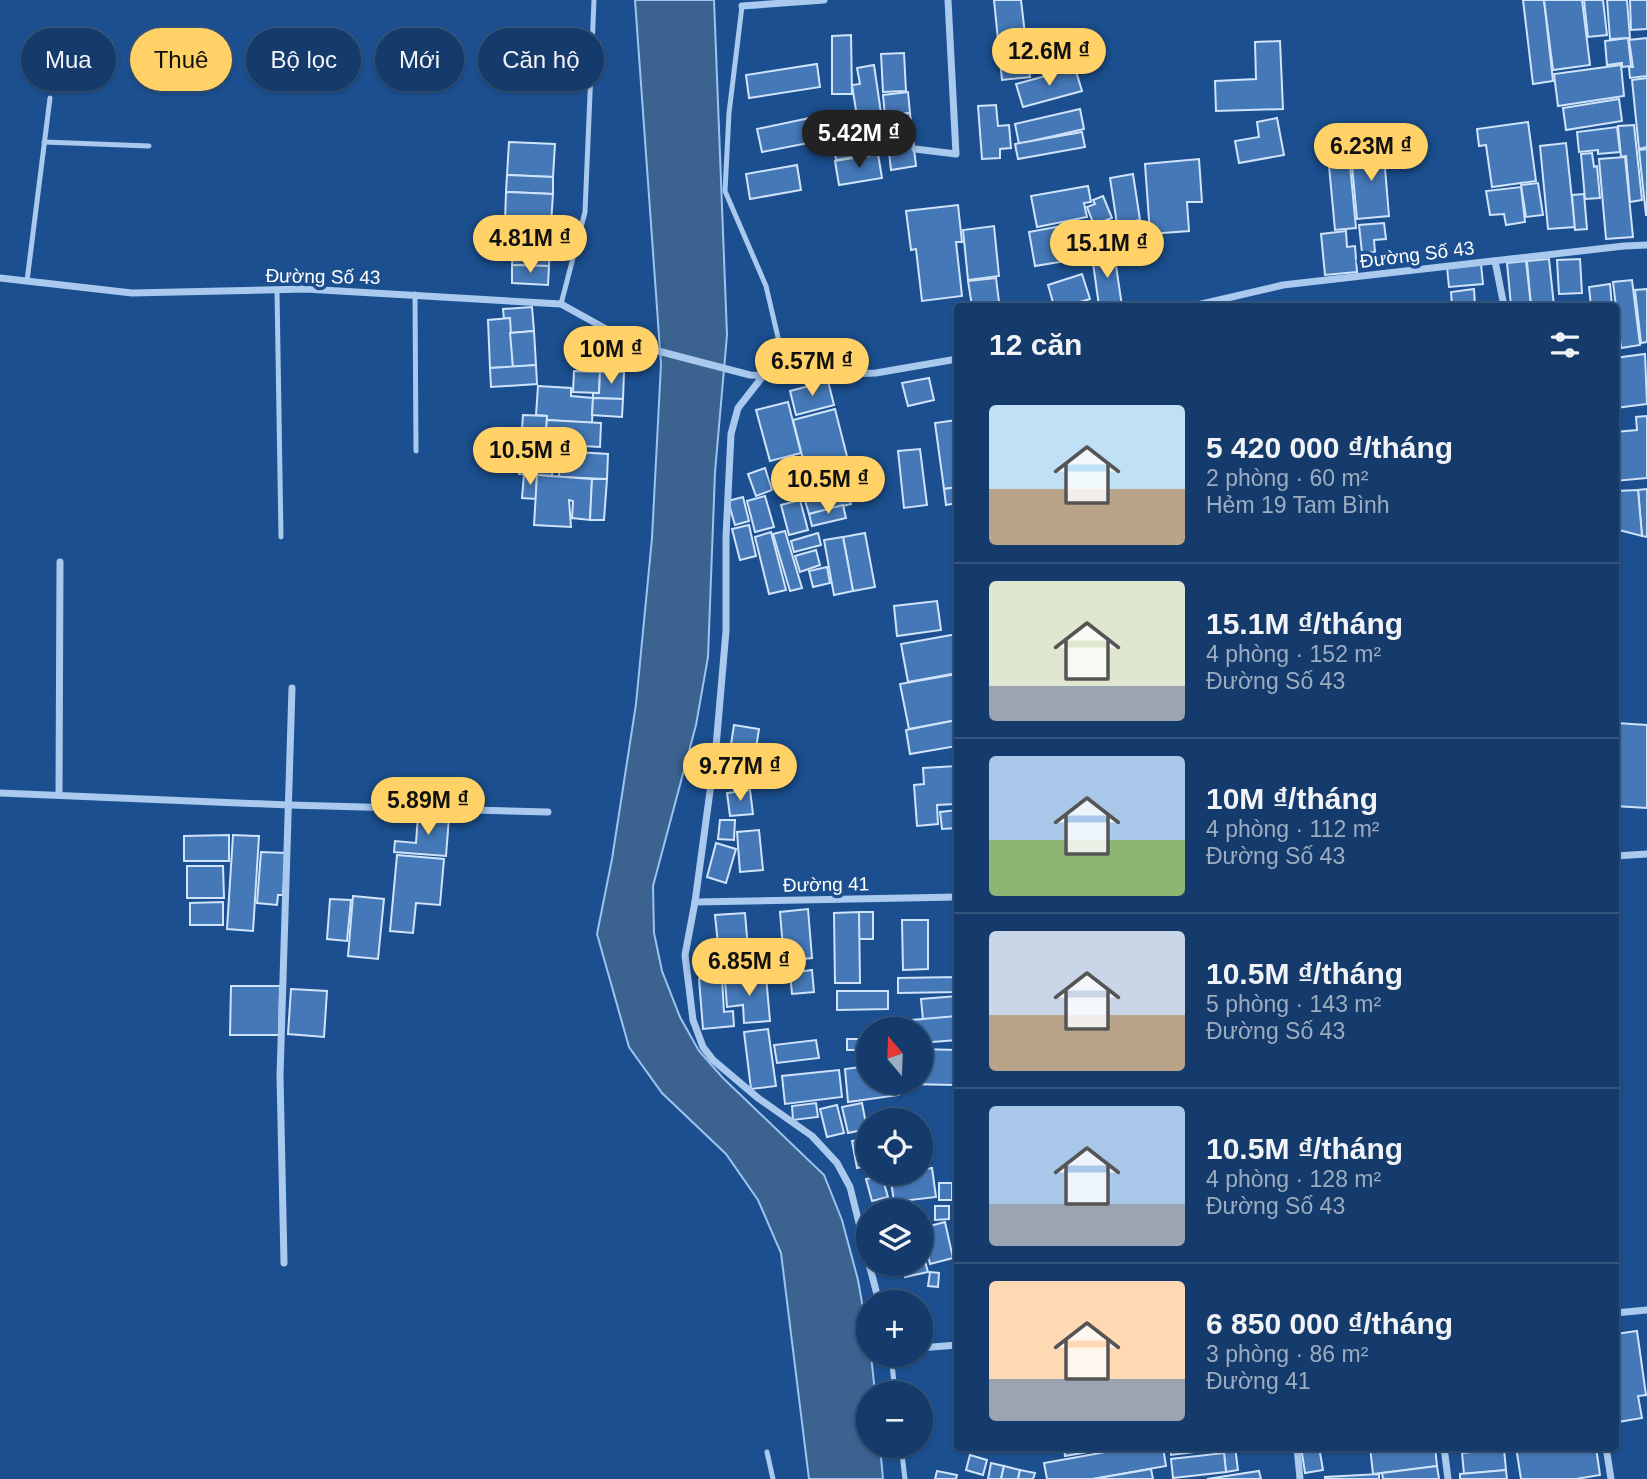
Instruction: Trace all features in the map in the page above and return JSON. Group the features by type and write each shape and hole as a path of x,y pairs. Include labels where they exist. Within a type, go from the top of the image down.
{"street":[{"path":"743,6 824,0"},
{"path":"915,149 956,154 948,0"},
{"name":"Đường Số 43","path":"1206,303 1283,285 1647,245"},
{"path":"1495,261 1503,303"},
{"name":"Đường Số 43","path":"0,278 132,293 277,290 415,294 561,304 635,345 750,375 787,376"},
{"path":"787,376 876,373 954,360"},
{"path":"763,376 738,408 731,434 726,537 726,631 716,747 685,955 693,1020 703,1046 713,1060 758,1098 812,1136 837,1163 850,1187 856,1210"},
{"path":"59,795 60,562"},
{"path":"284,1263 280,1076 292,688"},
{"path":"0,793 548,812"},
{"path":"1619,856 1647,854"},
{"name":"Đường 41","path":"695,902 954,897"},
{"path":"1619,1313 1647,1310"},
{"path":"933,1347 954,1345"},
{"path":"1297,1451 1300,1479"},
{"path":"1444,1451 1448,1479"},
{"path":"1607,1451 1611,1479"}],"lane":[{"path":"561,304 585,212 594,0"},
{"path":"743,6 729,113 725,191 766,286 787,376"},
{"path":"27,281 50,98"},
{"path":"44,142 149,146"},
{"path":"277,290 281,537"},
{"path":"415,294 416,451"},
{"path":"767,1452 773,1479"},
{"path":"902,1458 905,1479"}],"water":[{"path":"635,0 714,0 727,335 715,472 708,657 696,725 653,886 654,933 662,971 680,1017 699,1051 723,1078 824,1175 842,1220 860,1290 856,1290 856,1367 872,1367 874,1381 856,1381 856,1458 881,1458 883,1479 809,1479 781,1253 758,1200 726,1154 662,1093 629,1047 597,934 612,859 636,704 652,538 661,364"}],"building":[{"path":"994,0 1021,0 1030,77 1002,80"},
{"path":"1523,0 1544,0 1553,81 1533,84"},
{"path":"1544,0 1582,0 1590,65 1553,70"},
{"path":"1584,0 1603,0 1607,35 1588,37"},
{"path":"1607,0 1627,0 1630,38 1610,39"},
{"path":"1630,0 1647,0 1647,29 1631,30"},
{"path":"851,35 852,94 832,94 832,36"},
{"path":"1628,38 1631,66 1622,67 1622,63 1607,65 1605,41"},
{"path":"1647,38 1647,76 1630,78 1629,67 1633,67 1629,40"},
{"path":"1280,41 1283,109 1216,111 1215,81 1256,79 1255,42"},
{"path":"904,53 906,91 883,92 881,54"},
{"path":"817,64 820,87 749,98 746,75"},
{"path":"874,65 881,113 857,117 852,85 860,84 857,68"},
{"path":"1621,65 1624,96 1558,106 1554,74"},
{"path":"1075,68 1082,91 1023,107 1016,84"},
{"path":"1647,78 1647,147 1639,149 1632,80"},
{"path":"908,92 910,113 885,116 883,95"},
{"path":"1619,99 1622,121 1566,130 1563,108"},
{"path":"996,105 998,126 1009,125 1011,148 1000,149 1000,158 982,159 978,106"},
{"path":"1080,109 1084,129 1019,144 1015,124"},
{"path":"910,113 916,166 891,170 885,116"},
{"path":"824,115 829,139 762,152 757,129"},
{"path":"871,115 877,153 836,160 830,122"},
{"path":"1277,118 1284,155 1239,163 1235,141 1259,137 1257,122"},
{"path":"1528,122 1536,181 1492,187 1486,145 1479,146 1477,129"},
{"path":"1634,125 1642,200 1630,202 1626,156 1621,157 1618,126"},
{"path":"1617,127 1620,152 1579,152 1577,132"},
{"path":"1082,132 1085,147 1018,159 1015,144"},
{"path":"509,142 555,144 553,177 507,175"},
{"path":"1566,143 1575,227 1548,229 1540,146"},
{"path":"1383,144 1389,216 1357,219 1352,165 1359,164 1358,146"},
{"path":"1647,149 1647,215 1646,215 1639,150"},
{"path":"1592,153 1594,167 1597,166 1600,198 1585,199 1581,154"},
{"path":"878,154 882,178 839,185 835,161"},
{"path":"1625,157 1633,237 1606,239 1599,159"},
{"path":"1199,159 1202,202 1187,202 1189,231 1150,234 1145,164"},
{"path":"797,165 801,190 750,199 746,174"},
{"path":"1350,165 1356,228 1335,230 1329,166"},
{"path":"1133,174 1140,220 1117,224 1110,178"},
{"path":"507,175 553,177 553,194 506,192"},
{"path":"1538,183 1543,215 1526,217 1521,185"},
{"path":"1088,186 1091,202 1084,203 1087,217 1037,227 1031,196"},
{"path":"1521,187 1525,222 1506,225 1504,214 1490,215 1486,191"},
{"path":"506,192 553,194 551,224 505,222"},
{"path":"1584,194 1587,229 1575,230 1572,195"},
{"path":"1103,196 1112,218 1094,225 1087,207 1095,204 1093,200"},
{"path":"958,205 962,242 956,242 962,296 922,301 916,249 911,250 906,211"},
{"path":"505,222 551,224 550,249 504,247"},
{"path":"1078,223 1084,258 1035,266 1029,232"},
{"path":"1384,223 1386,239 1374,240 1375,252 1362,253 1359,225"},
{"path":"994,226 999,276 968,280 963,230"},
{"path":"1346,231 1347,247 1355,246 1357,272 1325,275 1321,234"},
{"path":"1101,232 1104,246 1085,250 1082,236"},
{"path":"513,247 550,249 549,266 512,265"},
{"path":"1114,252 1122,303 1099,303 1092,256"},
{"path":"1549,259 1554,303 1531,303 1527,261"},
{"path":"1580,259 1582,293 1559,294 1557,260"},
{"path":"1526,261 1531,303 1511,303 1507,263"},
{"path":"1481,264 1483,284 1449,287 1447,267"},
{"path":"512,265 549,266 548,285 512,283"},
{"path":"1082,274 1090,299 1077,303 1053,303 1048,285"},
{"path":"996,278 999,302 972,303 968,281"},
{"path":"1632,280 1640,345 1621,348 1619,303 1616,303 1613,282"},
{"path":"1610,284 1612,303 1591,303 1589,287"},
{"path":"1474,289 1475,303 1452,303 1451,292"},
{"path":"1647,289 1647,342 1641,343 1635,290"},
{"path":"532,307 534,331 510,333 510,318 504,319 503,309"},
{"path":"510,318 513,367 490,368 488,320"},
{"path":"534,331 536,365 513,367 510,333"},
{"path":"1645,354 1647,404 1619,408 1619,357"},
{"path":"536,365 537,384 491,387 490,368"},
{"path":"574,371 600,372 599,393 573,392"},
{"path":"600,372 624,372 623,399 593,398 593,393 599,393"},
{"path":"929,378 934,400 908,406 902,383"},
{"path":"828,381 834,405 796,415 790,391"},
{"path":"538,386 571,388 571,396 593,398 592,423 547,420 547,416 536,415"},
{"path":"593,398 623,399 622,417 592,415"},
{"path":"788,402 801,453 770,461 756,410"},
{"path":"835,409 851,472 809,483 793,420"},
{"path":"523,415 547,416 545,444 521,442"},
{"path":"1647,416 1647,478 1619,481 1619,432 1637,430 1636,417"},
{"path":"547,420 601,423 600,447 545,444"},
{"path":"954,420 954,487 944,489 935,423"},
{"path":"521,442 555,444 552,476 519,474"},
{"path":"920,449 927,505 904,508 898,451"},
{"path":"560,451 608,454 607,479 559,477"},
{"path":"803,459 811,489 797,493 790,462"},
{"path":"765,468 772,490 756,496 748,474"},
{"path":"524,474 537,475 536,499 522,498"},
{"path":"537,475 592,479 590,520 572,518 573,501 569,500 571,527 534,525"},
{"path":"592,479 607,479 604,520 590,520"},
{"path":"845,483 851,504 809,514 803,494"},
{"path":"954,487 954,504 946,505 944,489"},
{"path":"1647,489 1647,537 1642,536 1638,490"},
{"path":"1638,490 1642,536 1619,530 1619,491"},
{"path":"765,496 774,527 755,532 747,501"},
{"path":"743,497 749,521 735,525 728,501"},
{"path":"800,500 808,530 789,535 781,505"},
{"path":"843,505 846,518 812,526 809,514"},
{"path":"749,525 756,556 740,560 732,529"},
{"path":"785,531 802,588 790,591 773,534"},
{"path":"771,532 786,590 769,594 755,537"},
{"path":"818,533 821,545 794,552 791,541"},
{"path":"865,533 875,587 853,591 843,537"},
{"path":"843,537 853,591 834,595 824,540"},
{"path":"816,550 820,565 800,572 795,556"},
{"path":"827,567 830,583 813,587 809,571"},
{"path":"937,601 941,630 897,636 894,606"},
{"path":"954,635 954,674 908,682 901,644"},
{"path":"954,675 954,721 909,729 900,684"},
{"path":"954,721 954,747 910,754 906,730"},
{"path":"1619,723 1647,725 1647,808 1619,806"},
{"path":"734,725 759,729 750,787 725,783"},
{"path":"954,766 954,804 937,805 938,824 917,826 914,785 924,784 923,768"},
{"path":"750,790 753,814 730,816 727,793"},
{"path":"954,810 954,828 942,829 940,812"},
{"path":"418,815 449,817 446,856 394,852 395,841 416,843"},
{"path":"720,820 735,820 734,840 718,839"},
{"path":"759,830 763,870 740,872 737,832"},
{"path":"229,835 229,861 184,861 184,836"},
{"path":"233,835 259,836 253,931 227,929"},
{"path":"716,843 736,849 726,883 707,877"},
{"path":"261,852 286,853 283,895 278,895 277,905 257,903"},
{"path":"397,855 444,859 440,905 416,903 413,933 390,931"},
{"path":"187,866 223,866 224,898 187,898"},
{"path":"353,896 384,899 378,959 348,956"},
{"path":"330,899 351,900 347,941 327,939"},
{"path":"223,902 223,925 190,925 190,903"},
{"path":"808,909 812,958 784,961 780,912"},
{"path":"859,912 873,912 873,939 859,939"},
{"path":"859,912 860,983 835,983 834,913"},
{"path":"745,913 750,972 721,974 715,915"},
{"path":"902,920 928,920 928,969 903,970"},
{"path":"770,944 772,970 750,972 747,946"},
{"path":"812,970 814,992 792,994 790,973"},
{"path":"766,976 770,1021 744,1023 743,1005 727,1007 725,980"},
{"path":"722,977 724,1012 733,1011 734,1026 703,1029 699,979"},
{"path":"954,977 954,992 898,993 898,978"},
{"path":"231,986 280,986 279,1035 230,1035"},
{"path":"291,989 327,991 324,1037 288,1034"},
{"path":"837,991 888,991 888,1009 837,1010"},
{"path":"954,996 954,1016 923,1017 921,999"},
{"path":"954,1016 954,1040 933,1042 933,1018"},
{"path":"768,1029 776,1086 751,1089 744,1032"},
{"path":"847,1039 856,1039 856,1050 847,1050"},
{"path":"816,1040 819,1058 777,1063 774,1045"},
{"path":"933,1049 954,1050 954,1085 933,1085"},
{"path":"856,1068 856,1094 899,1095 848,1102 845,1069"},
{"path":"839,1070 842,1097 785,1104 782,1076"},
{"path":"816,1103 818,1117 793,1120 792,1106"},
{"path":"862,1103 863,1108 856,1108 856,1131 848,1133 842,1107"},
{"path":"837,1105 844,1133 827,1137 820,1109"},
{"path":"856,1140 856,1163 852,1141"},
{"path":"933,1175 936,1197 894,1199 892,1185 933,1185"},
{"path":"939,1183 952,1183 952,1200 939,1200"},
{"path":"868,1185 885,1185 888,1197 871,1199"},
{"path":"935,1206 949,1206 949,1219 935,1220"},
{"path":"945,1222 953,1258 933,1263 933,1225"},
{"path":"933,1272 939,1273 938,1287 928,1286 929,1276 933,1276"},
{"path":"1637,1331 1646,1395 1638,1396 1642,1418 1619,1422 1619,1333"},
{"path":"1064,1451 1093,1451 1065,1456"},
{"path":"1112,1451 1164,1451 1166,1466 1093,1479 1047,1479 1044,1463"},
{"path":"1170,1451 1202,1451 1171,1455"},
{"path":"1223,1451 1236,1451 1238,1470 1226,1472"},
{"path":"1302,1451 1320,1451 1323,1470 1305,1473"},
{"path":"1370,1451 1435,1451 1437,1466 1373,1474"},
{"path":"1504,1451 1506,1470 1464,1474 1462,1453"},
{"path":"1517,1451 1597,1451 1600,1475 1576,1479 1521,1479"},
{"path":"1224,1453 1226,1472 1173,1478 1171,1459"},
{"path":"970,1455 987,1460 983,1475 966,1470"},
{"path":"991,1463 1004,1466 1001,1479 988,1479"},
{"path":"1004,1466 1020,1470 1018,1479 1001,1479"},
{"path":"1437,1466 1439,1479 1383,1479 1382,1473"},
{"path":"1151,1469 1153,1479 1093,1479"},
{"path":"1020,1470 1035,1473 1033,1479 1018,1479"},
{"path":"1506,1470 1507,1479 1460,1479 1460,1474"},
{"path":"937,1471 957,1475 956,1479 935,1479"},
{"path":"1259,1471 1261,1479 1207,1479"},
{"path":"1379,1474 1379,1479 1325,1479 1325,1477"}]}
